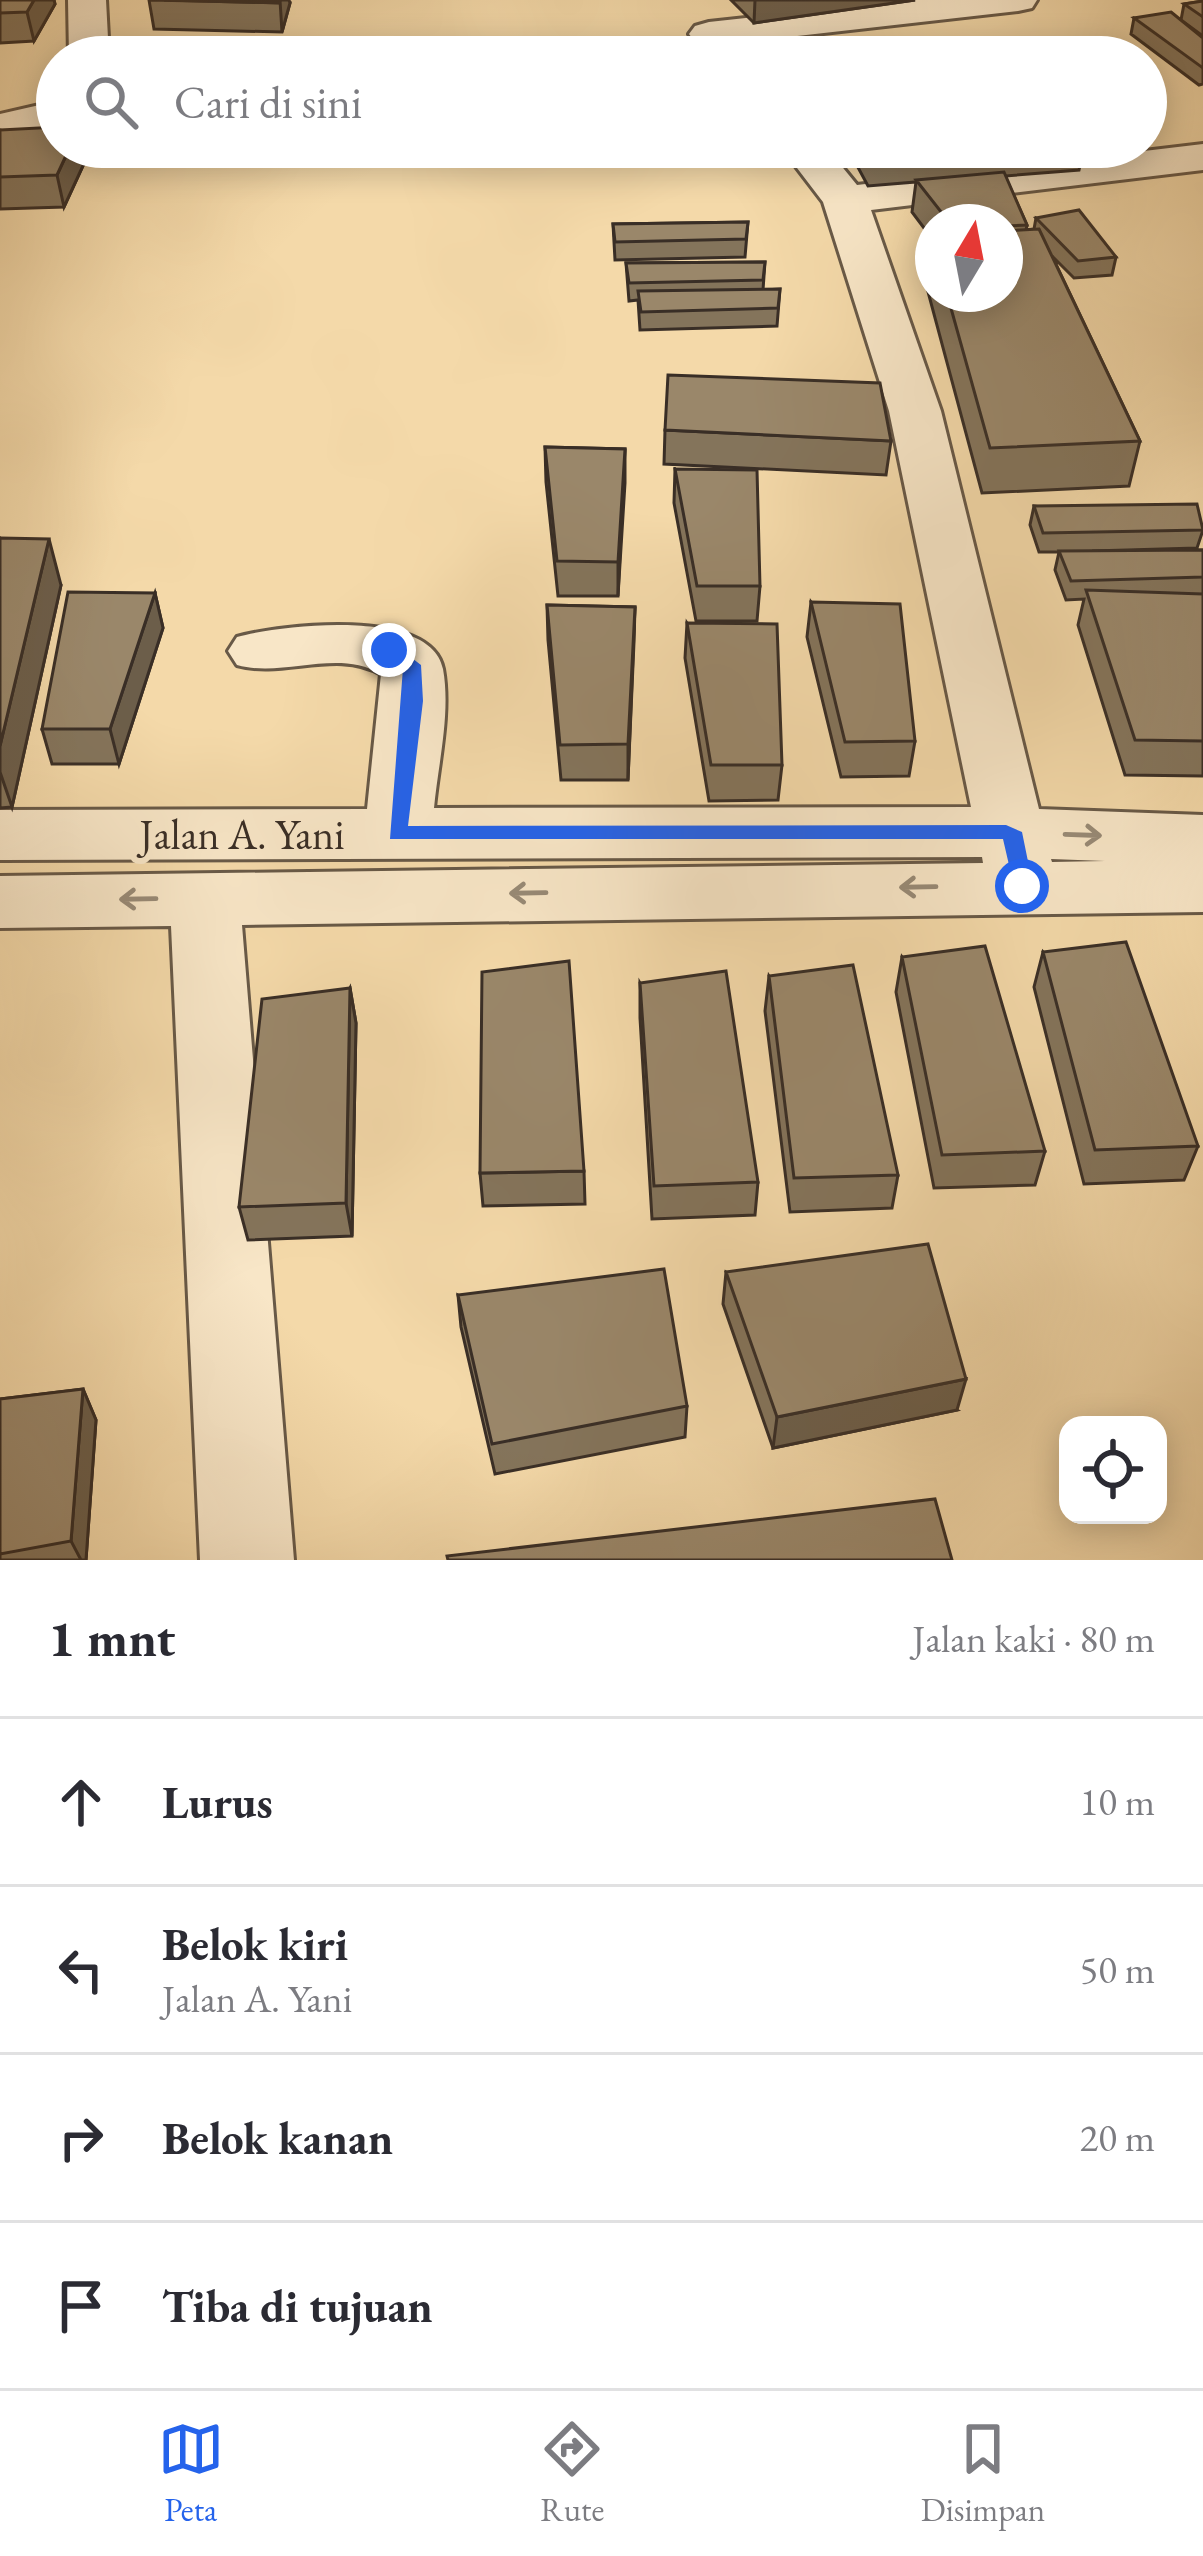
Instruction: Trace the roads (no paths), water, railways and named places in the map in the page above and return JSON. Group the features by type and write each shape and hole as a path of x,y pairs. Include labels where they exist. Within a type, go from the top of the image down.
{"street":[{"path":"87,0 88,36"},
{"path":"783,36 1018,0"},
{"path":"680,3 709,36"},
{"path":"0,127 36,122"},
{"path":"1167,161 1203,157"},
{"path":"820,168 845,200 915,411 1017,859"},
{"path":"845,200 1111,168"},
{"path":"259,651 355,641 389,650 412,665 413,701 397,834"},
{"name":"Jalan A. Yani","path":"0,836 397,834 1017,859 1203,886"},
{"name":"Jalan A. Yani","path":"0,902 205,898 1017,859 1203,840"},
{"path":"205,898 248,1560"}]}
